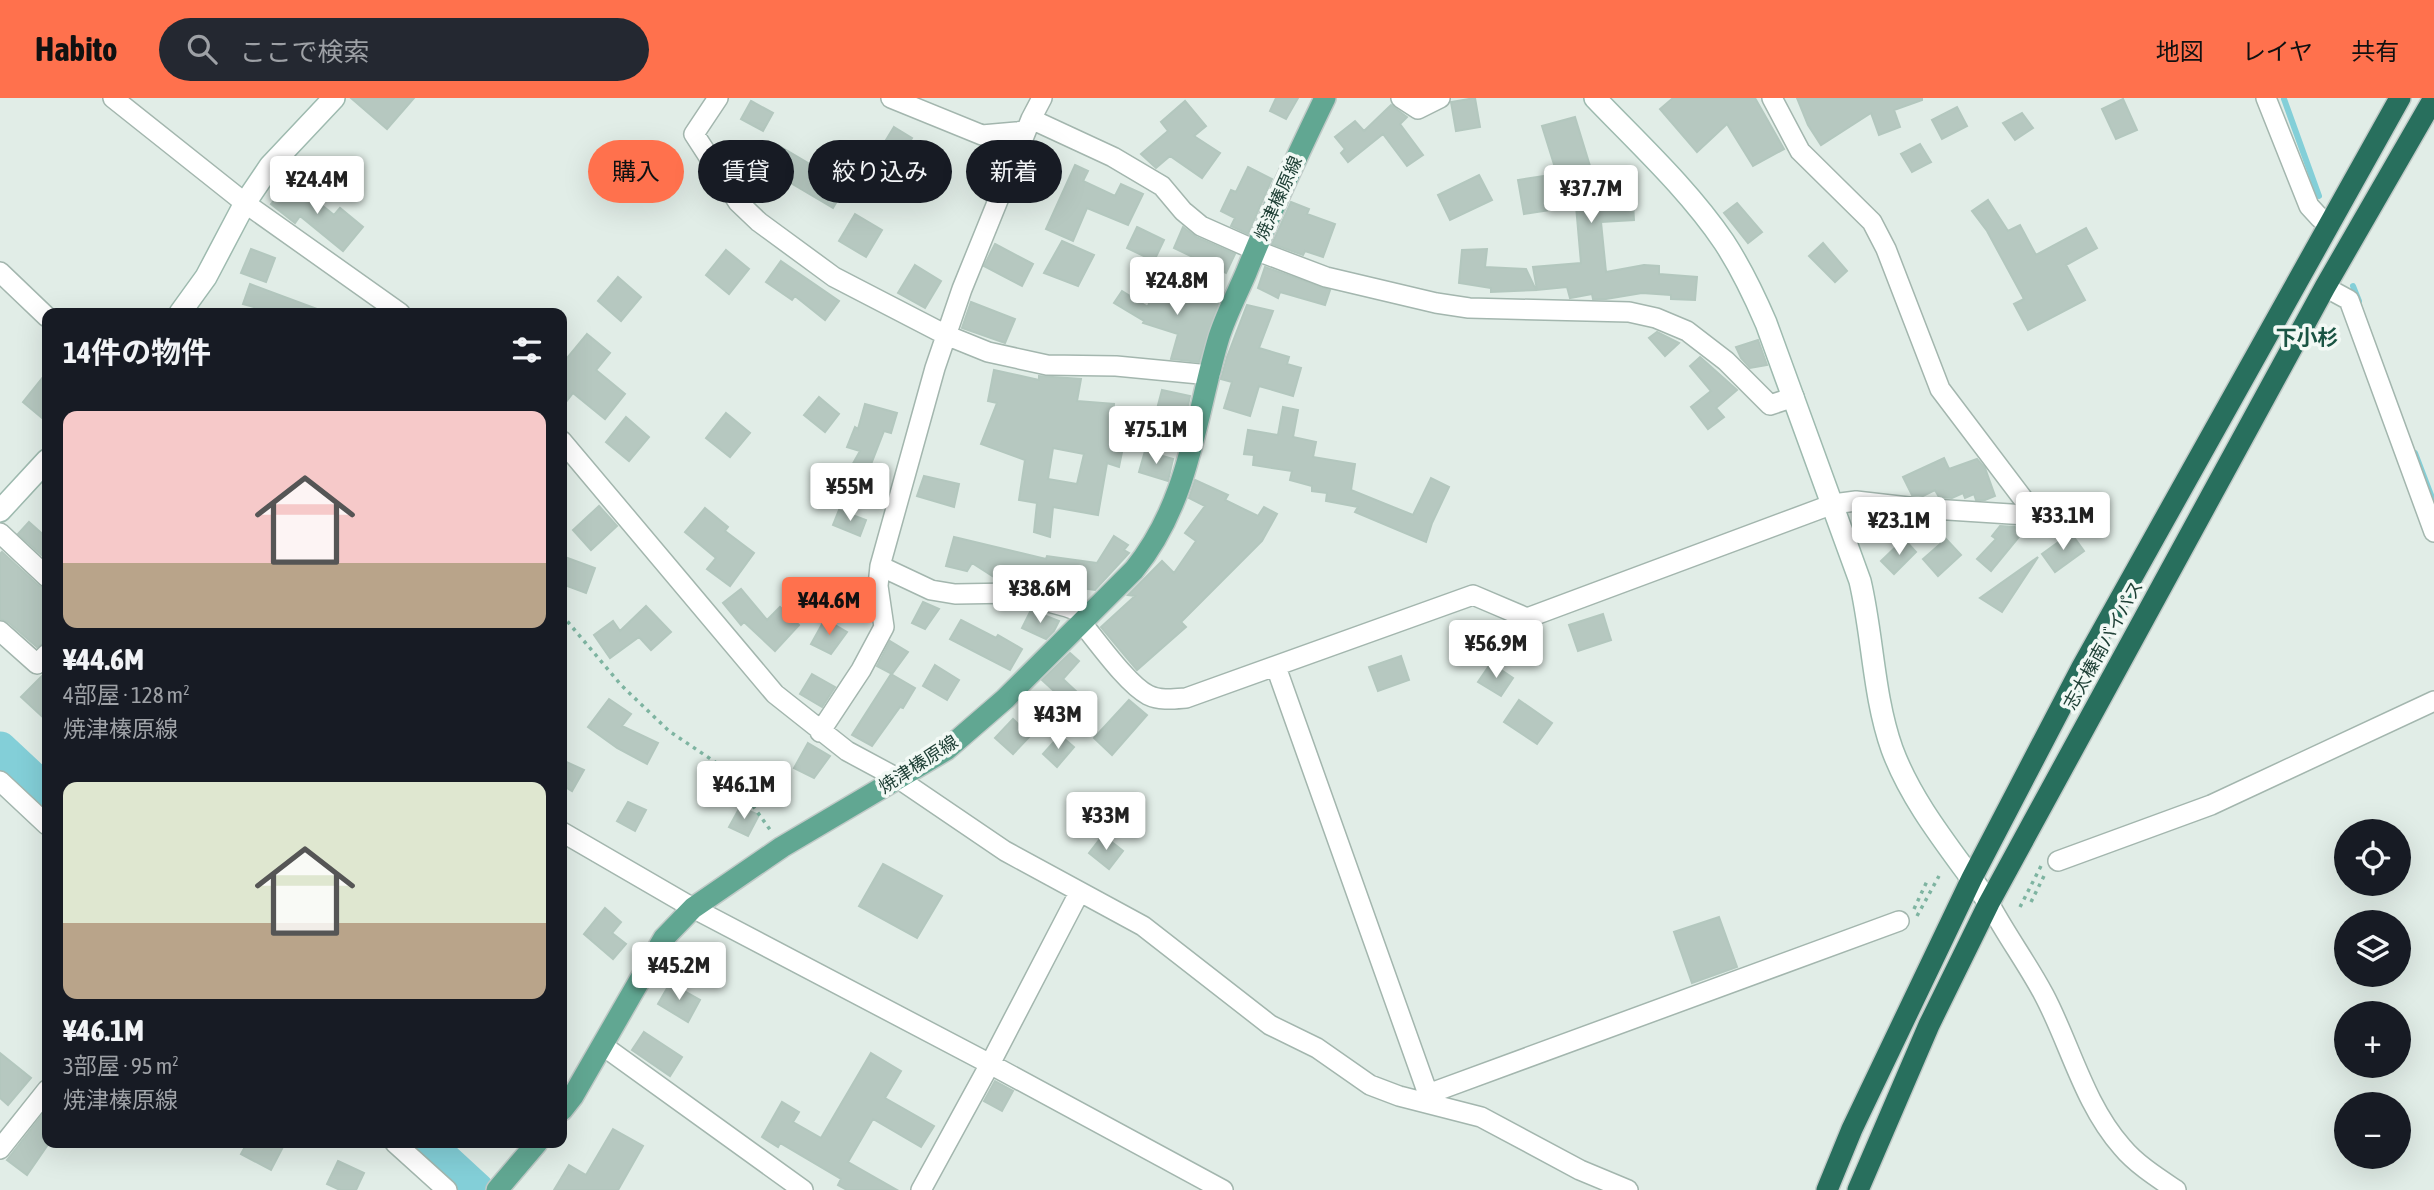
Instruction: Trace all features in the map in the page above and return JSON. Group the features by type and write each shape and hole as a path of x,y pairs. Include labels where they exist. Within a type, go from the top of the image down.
{"highway":[{"name":"志太榛南バイパス","path":"1827,1190 1852,1129 1972,878 2082,667 2400,98"},
{"name":"志太榛南バイパス","path":"1858,1190 1929,1025 1989,903 2325,286 2434,98"}],"main road":[{"name":"焼津榛原線","path":"567,1104 664,938 693,908 782,847 946,750 1005,699 1134,570 1150,550 1167,521 1185,471 1220,336 1289,172 1325,98"},
{"path":"501,1185 533,1148"}],"street":[{"path":"113,98 245,203 393,308"},
{"path":"184,308 206,277 245,203 270,166 334,98"},
{"path":"718,98 694,134 738,202 759,222 834,277 946,335 988,352 1047,365 1116,366 1210,375"},
{"path":"891,98 982,135 1028,125 1114,157 1163,186 1183,211 1201,226 1326,277 1436,303 1469,308 1629,312 1656,318 1687,331 1726,361 1770,405 1794,397"},
{"path":"820,732 861,670 884,627 878,586 880,566 935,368 1028,125 1042,98"},
{"path":"1401,98 1418,109 1440,98"},
{"path":"1595,98 1698,208 1724,242 1748,283 1794,397 1860,581 1868,615 1881,705 1892,747 1904,777 1989,903 2045,997 2074,1066 2113,1137 2124,1149 2176,1190"},
{"path":"880,566 931,590 955,594 1015,593 1085,618 1127,677 1148,695 1168,700 1186,698 1276,667 1472,595 1527,618 1833,504 1856,500 1999,514 2026,514 2030,508 1940,389 1886,249 1872,222 1800,151 1772,98"},
{"path":"2266,98 2309,206 2320,218 2331,223"},
{"path":"0,272 42,312"},
{"path":"2325,286 2349,300 2434,532"},
{"path":"567,447 775,694 847,751 899,779 1005,851 1143,926 1270,1025 1317,1048 1370,1085 1399,1096 1429,1099 1481,1117 1580,1170 1628,1190"},
{"path":"0,511 42,465"},
{"path":"0,533 42,572"},
{"path":"0,631 37,664 42,659"},
{"path":"1276,667 1429,1099"},
{"path":"2050,862 2211,804 2434,701"},
{"path":"0,781 42,820"},
{"path":"567,835 693,908 1223,1190"},
{"path":"921,1190 1079,893"},
{"path":"1429,1099 1899,921"},
{"path":"602,1045 803,1190"},
{"path":"0,1149 42,1096"},
{"path":"401,1148 447,1190"}],"path":[{"path":"567,621 621,685 669,731 727,770 782,847"},
{"path":"2031,902 2050,862"},
{"path":"2020,907 2050,862"},
{"path":"1928,879 1911,914 1918,917 1939,876"}],"building":[{"path":"351,98 414,98 387,129"},
{"path":"1276,98 1298,98 1286,119 1270,111"},
{"path":"1475,98 1480,127 1456,131 1451,102"},
{"path":"1673,98 1755,98 1784,149 1753,166 1727,124 1697,152 1660,109"},
{"path":"1797,98 1922,100 1894,110 1900,127 1879,135 1871,113 1821,145 1808,125"},
{"path":"2123,99 2137,130 2116,139 2102,109"},
{"path":"751,101 773,113 763,131 741,119"},
{"path":"1185,101 1206,126 1194,136 1220,153 1202,178 1170,156 1156,168 1141,154 1168,131 1161,122"},
{"path":"1391,105 1407,117 1400,124 1423,155 1407,166 1383,134 1348,162 1341,153 1345,149 1335,137 1355,121 1364,131"},
{"path":"1957,107 1967,126 1942,139 1932,120"},
{"path":"2022,113 2033,128 2015,140 2003,123"},
{"path":"1575,117 1590,166 1601,166 1601,189 1632,187 1634,220 1601,222 1606,272 1644,265 1659,266 1659,274 1697,277 1695,300 1671,299 1671,295 1642,293 1606,299 1593,299 1592,294 1570,298 1567,287 1537,290 1533,267 1581,263 1576,206 1524,214 1518,180 1557,174 1542,126"},
{"path":"894,127 912,138 911,140 886,140"},
{"path":"1920,144 1931,162 1912,172 1901,154"},
{"path":"794,155 808,163 808,193 794,185"},
{"path":"1075,165 1088,171 1083,181 1115,196 1121,184 1143,194 1128,225 1087,208 1073,241 1046,229 1058,203 1062,203 1062,194"},
{"path":"1248,167 1272,179 1248,234 1231,226 1235,218 1221,211 1231,190 1236,192"},
{"path":"1479,175 1492,200 1450,220 1438,195"},
{"path":"291,180 334,215 340,208 363,227 343,251 300,216 295,223 271,204"},
{"path":"1988,200 2008,231 2020,225 2036,255 2086,228 2097,248 2066,265 2085,300 2028,330 2014,304 2024,299 1987,231 1972,211"},
{"path":"1291,202 1309,209 1307,214 1335,224 1323,257 1305,251 1303,255 1272,244"},
{"path":"1737,203 1762,232 1748,243 1724,213"},
{"path":"855,214 882,230 866,257 839,241"},
{"path":"1137,227 1164,240 1154,261 1127,248"},
{"path":"1183,227 1196,237 1235,254 1226,273 1174,248"},
{"path":"1062,241 1094,255 1078,286 1044,273"},
{"path":"1823,243 1847,271 1835,282 1809,256"},
{"path":"995,244 1033,264 1022,286 984,266"},
{"path":"251,249 275,258 266,282 241,273"},
{"path":"1487,249 1485,267 1526,269 1536,290 1491,292 1491,288 1459,283 1462,250"},
{"path":"726,250 749,269 729,294 706,275"},
{"path":"781,261 839,301 825,320 795,296 792,300 766,282"},
{"path":"915,265 941,281 925,308 898,293"},
{"path":"1265,267 1330,290 1325,305 1280,292 1278,298 1258,288"},
{"path":"618,277 641,297 621,321 598,301"},
{"path":"1155,282 1218,298 1199,362 1171,359 1178,334 1143,323 1144,321 1114,303 1122,291 1148,307"},
{"path":"250,284 314,308 254,308 243,304"},
{"path":"971,302 1015,319 1005,343 962,328"},
{"path":"1247,305 1273,311 1259,348 1289,357 1287,364 1301,368 1293,396 1259,386 1250,416 1224,408 1232,382 1221,379"},
{"path":"1657,332 1679,343 1665,356 1649,338"},
{"path":"587,334 610,353 596,370 625,394 605,419 573,393 567,401 567,358"},
{"path":"1758,340 1767,365 1750,368 1736,347"},
{"path":"1700,357 1737,390 1716,408 1724,417 1708,429 1691,407 1711,391 1690,366"},
{"path":"994,370 1039,380 1039,376 1081,379 1077,401 1114,404 1111,433 1125,437 1119,467 1107,463 1098,515 1053,507 1050,537 1034,532 1037,503 1019,500 1025,460 981,444 997,403 988,401","holes":["1053,448 1084,454 1077,484 1048,479"]},
{"path":"42,378 42,418 23,402"},
{"path":"1162,390 1190,396 1186,415 1157,409"},
{"path":"819,397 839,414 825,432 804,415"},
{"path":"865,404 897,413 891,433 884,431 870,467 880,472 873,488 846,476 860,451 847,447 855,427 858,429"},
{"path":"1283,407 1298,410 1293,437 1316,442 1313,457 1355,464 1351,490 1413,515 1431,478 1449,487 1426,542 1355,512 1358,507 1326,501 1327,493 1312,491 1312,486 1290,480 1292,471 1253,465 1254,455 1244,454 1248,430 1278,435"},
{"path":"726,413 750,433 730,457 706,438"},
{"path":"626,417 649,437 629,461 606,442"},
{"path":"1145,451 1173,459 1168,481 1139,472"},
{"path":"1944,458 1949,469 1977,459 1985,468 1995,496 1985,500 1976,500 1974,494 1965,498 1963,493 1952,498 1939,497 1935,490 1923,496 1912,495 1903,477"},
{"path":"924,476 959,484 954,507 917,496"},
{"path":"1195,480 1228,495 1225,500 1258,516 1264,507 1277,514 1262,541 1181,622 1186,627 1137,670 1101,627 1135,596 1128,595 1162,561 1174,573 1196,541 1185,533 1205,506 1189,498"},
{"path":"599,506 617,526 591,550 573,530"},
{"path":"705,508 728,527 725,531 754,553 730,586 707,569 716,558 685,532"},
{"path":"839,510 866,520 860,536 833,525"},
{"path":"29,522 42,534 42,556 18,534"},
{"path":"2000,526 2015,527 2022,533 1991,571 1977,559 1996,539 1992,536"},
{"path":"2071,533 2084,551 2055,572 2042,554"},
{"path":"1114,536 1128,545 1124,550 1129,553 1095,590 1066,586 1065,594 1041,587 1044,582 1002,572 1000,581 972,563 967,571 946,566 954,537 1046,559 1047,556 1097,563"},
{"path":"1904,539 1916,552 1894,574 1881,561"},
{"path":"1946,539 1961,555 1938,576 1923,559"},
{"path":"2,552 42,587 42,644 37,647 8,622 0,619"},
{"path":"2038,557 2002,612 1980,598"},
{"path":"567,558 595,568 586,593 567,586"},
{"path":"741,589 767,620 780,607 799,625 775,651 744,622 741,625 723,603"},
{"path":"923,602 939,609 925,629 912,623"},
{"path":"646,606 671,632 651,650 639,637 610,658 594,635 613,621 620,631"},
{"path":"1031,610 1059,621 1046,639 1022,628"},
{"path":"1603,614 1611,640 1578,651 1569,625"},
{"path":"825,619 847,632 831,654 811,644"},
{"path":"961,620 996,638 998,635 1022,649 1010,670 950,639"},
{"path":"890,641 908,652 892,674 877,666"},
{"path":"1070,653 1079,661 1063,679 1077,692 1067,703 1042,680"},
{"path":"1401,656 1409,680 1378,691 1369,667"},
{"path":"1491,663 1513,678 1501,696 1478,682"},
{"path":"935,665 959,680 947,700 923,686"},
{"path":"812,674 835,687 822,707 800,694"},
{"path":"891,674 915,688 903,708 900,707 872,746 852,735"},
{"path":"42,676 42,716 21,697"},
{"path":"609,699 631,714 622,726 658,743 647,764 617,748 588,727"},
{"path":"1129,700 1147,715 1112,755 1094,738"},
{"path":"1519,700 1552,723 1537,744 1504,722"},
{"path":"1013,719 1030,736 1013,754 995,738"},
{"path":"1060,735 1074,747 1057,767 1043,754"},
{"path":"808,743 830,756 814,778 794,768"},
{"path":"567,762 584,770 572,791 567,788"},
{"path":"628,802 646,810 635,831 617,821"},
{"path":"740,807 759,815 748,836 729,827"},
{"path":"1103,835 1123,851 1109,869 1089,853"},
{"path":"883,864 942,896 917,938 859,906"},
{"path":"605,908 621,922 612,933 626,944 613,959 584,934"},
{"path":"1719,917 1737,967 1692,983 1674,932"},
{"path":"670,983 700,1000 688,1022 658,1004"},
{"path":"644,1032 682,1057 670,1076 632,1050"},
{"path":"0,1053 31,1078 8,1105 0,1098"},
{"path":"871,1053 901,1071 885,1098 934,1126 921,1147 873,1119 848,1162 897,1190 847,1190 838,1185 841,1179 780,1143 778,1147 762,1137 782,1102 799,1112 793,1122 821,1138"},
{"path":"995,1081 1013,1091 1002,1111 984,1101"},
{"path":"42,1115 42,1148 46,1148 27,1175 7,1160"},
{"path":"613,1129 643,1146 618,1190 554,1190 569,1165 586,1175"},
{"path":"244,1148 282,1148 271,1170 241,1154"},
{"path":"338,1161 364,1173 356,1190 340,1190 327,1184"}],"waterway":[{"path":"2284,99 2319,196"},
{"path":"2353,286 2359,301"},
{"path":"2415,453 2434,503"},
{"path":"0,749 42,788"},
{"path":"431,1148 477,1190"}],"district":[{"name":"下小杉","path":"2307,337"}]}
